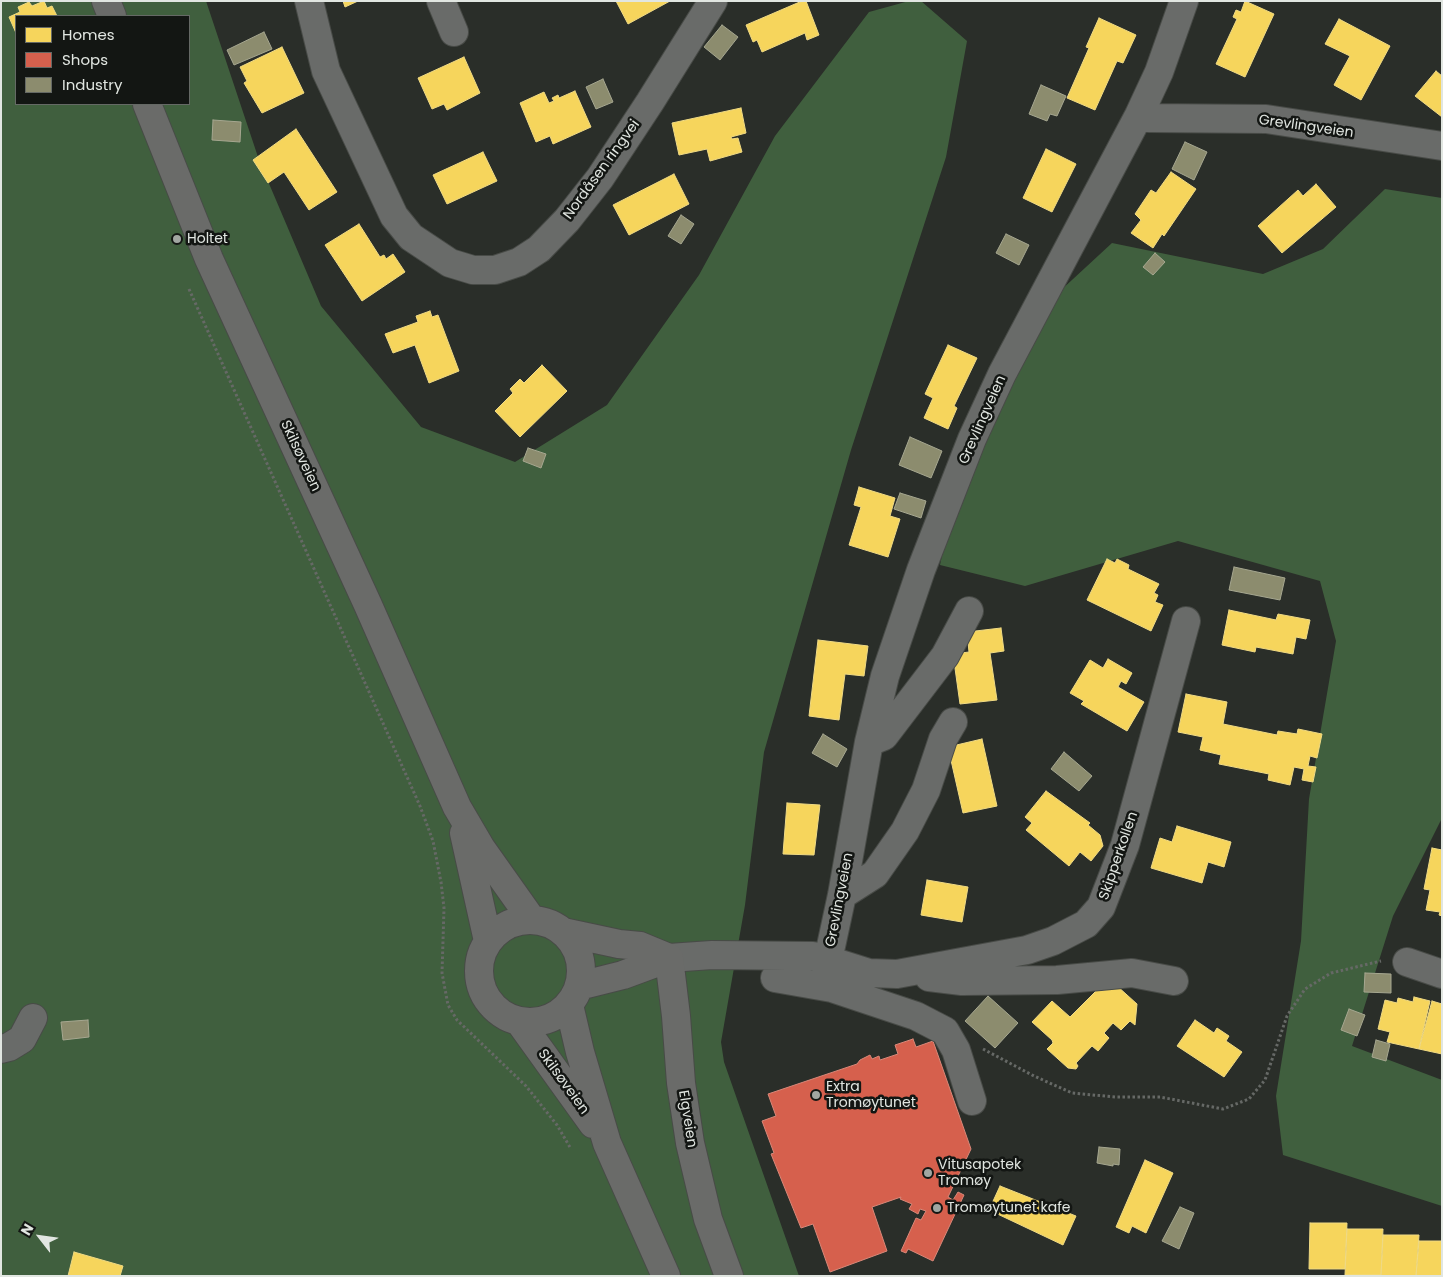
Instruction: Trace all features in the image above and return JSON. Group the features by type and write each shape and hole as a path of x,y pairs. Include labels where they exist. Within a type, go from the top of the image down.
{"main road":[{"path":"106,1 112,15"},
{"name":"Skilsøveien","path":"147,105 209,259 368,605 457,807 481,848 532,920"},
{"name":"Skilsøveien","path":"457,807 488,941"},
{"path":"532,920 545,922 563,932 619,944 640,946 669,958 574,996 547,1020 532,1023 519,1022 501,1014 483,994 478,969 488,941 508,924 532,920"},
{"path":"563,932 574,944 580,960 574,996"},
{"name":"Elgveien","path":"669,958 681,1083 690,1143 708,1219 729,1276"},
{"name":"Skilsøveien","path":"574,996 580,1052 607,1143 666,1276"},
{"name":"Skilsøveien","path":"519,1022 607,1143"}],"street":[{"name":"Nordåsen ringvei","path":"309,1 326,71 394,216 411,237 450,263 473,270 496,270 519,262 539,249 567,220 600,178 713,1"},
{"path":"441,1 454,32"},
{"name":"Grevlingveien","path":"669,958 712,955 812,956 828,960 842,895 869,742 885,676 915,588 972,439 1002,374 1139,115 1159,72 1184,1"},
{"name":"Grevlingveien","path":"1139,115 1149,118 1266,120 1442,146"},
{"path":"869,742 884,736 945,656 969,611"},
{"name":"Skipperkollen","path":"897,974 1036,947 1053,941 1086,924 1101,907 1124,845 1186,622"},
{"path":"842,895 876,874 905,831 926,790 943,740 954,722"},
{"name":"Skipperkollen","path":"828,960 869,973 962,981 1057,980 1132,973 1174,981"},
{"path":"1407,962 1442,974"},
{"path":"775,978 832,988 916,1016 945,1031 956,1050 972,1101"},
{"path":"1,1049 9,1047 22,1039 33,1018"}],"path":[{"path":"189,289 420,806 433,841 444,908 442,974 448,1005 457,1020 526,1086 557,1125 570,1149"},
{"path":"945,1031 1072,1093 1116,1097 1160,1097 1223,1109 1250,1099 1265,1080 1287,1016 1305,989 1331,973 1372,962 1391,960 1407,962"}],"green space":[{"path":"1,1 206,1 259,160 321,306 421,427 515,462 607,405 699,275 775,136 869,12 909,1 921,1 967,41 946,157 851,450 764,752 745,905 721,1042 724,1062 799,1276 1,1276"},
{"path":"1385,189 1442,198 1442,818 1393,916 1352,1046 1442,1080 1442,1206 1283,1155 1276,1096 1301,941 1309,799 1336,641 1320,581 1178,541 1025,586 940,565 963,454 1033,316 1112,243 1263,274 1323,249"}],"building: Homes":[{"path":"44,1 47,8 52,6 56,15 15,15 15,31 9,17 20,12 18,7 29,2 32,6"},
{"path":"343,1 358,1 345,7"},
{"path":"616,1 670,1 628,24"},
{"path":"806,1 819,35 807,40 805,33 762,52 757,40 753,42 746,25"},
{"path":"1245,1 1274,14 1245,77 1216,64 1237,19 1233,17 1236,10 1241,12"},
{"path":"1099,18 1136,35 1123,63 1117,61 1095,110 1067,98 1089,48 1086,47"},
{"path":"1339,19 1390,46 1361,100 1334,85 1350,56 1325,44"},
{"path":"282,47 304,93 262,113 244,83 247,81 240,67"},
{"path":"464,57 480,93 447,110 444,104 432,109 418,78"},
{"path":"1436,71 1442,76 1442,117 1415,96"},
{"path":"575,91 591,127 553,144 550,136 536,142 520,103 544,92 549,103 554,101 552,98 558,95 559,98"},
{"path":"741,108 746,133 731,137 732,139 738,138 742,152 710,161 707,149 679,155 672,123"},
{"path":"296,129 337,192 309,210 284,172 268,183 253,160"},
{"path":"1046,149 1076,164 1052,212 1023,198"},
{"path":"483,152 497,181 447,204 433,175"},
{"path":"1171,172 1196,189 1164,236 1162,234 1153,248 1131,233 1141,220 1135,214 1151,190 1156,193"},
{"path":"674,174 689,204 629,235 613,205"},
{"path":"1316,184 1336,207 1282,253 1258,226 1298,190 1303,196"},
{"path":"359,224 380,257 384,255 386,259 393,254 405,272 362,301 325,245"},
{"path":"430,311 432,317 438,315 459,371 429,383 415,345 393,353 385,334 418,322 416,316"},
{"path":"948,345 977,358 954,406 957,408 948,429 924,418 933,398 925,394"},
{"path":"542,365 567,391 520,437 495,411 513,393 510,389 520,379 524,383"},
{"path":"859,487 895,498 890,516 900,519 888,557 849,545 861,507 854,505"},
{"path":"1107,559 1115,563 1117,559 1129,565 1128,569 1159,584 1154,593 1158,595 1155,602 1163,605 1151,631 1087,600"},
{"path":"1229,610 1276,620 1278,614 1310,620 1306,639 1296,637 1293,654 1256,647 1255,652 1222,645"},
{"path":"1001,628 1004,651 990,653 997,700 960,704 953,654 969,652 967,632"},
{"path":"818,640 868,646 864,676 845,674 839,720 809,716"},
{"path":"1108,659 1132,673 1126,684 1121,681 1118,687 1144,702 1127,731 1081,704 1084,701 1070,693 1090,660 1103,668"},
{"path":"1186,694 1227,702 1223,724 1277,735 1278,731 1297,734 1298,729 1322,734 1317,758 1310,756 1308,766 1316,767 1313,782 1302,780 1304,769 1294,767 1290,785 1268,780 1269,774 1219,764 1221,755 1200,750 1203,737 1178,732"},
{"path":"982,739 997,806 963,813 948,747"},
{"path":"1046,791 1090,823 1088,825 1100,835 1103,846 1091,861 1080,852 1069,866 1026,830 1032,823 1025,817"},
{"path":"787,803 820,805 814,855 783,854"},
{"path":"1177,826 1231,842 1224,867 1208,862 1202,883 1151,868 1160,838 1172,842"},
{"path":"1432,848 1442,850 1442,916 1439,915 1440,912 1426,910 1430,890 1424,889"},
{"path":"927,880 968,887 962,922 921,915"},
{"path":"1116,985 1137,1004 1135,1025 1130,1021 1121,1030 1113,1023 1104,1033 1109,1038 1098,1051 1092,1046 1076,1063 1078,1066 1076,1069 1068,1068 1047,1049 1053,1043 1052,1040 1032,1022 1052,1001 1070,1017 1099,988 1102,991"},
{"path":"1414,997 1430,1001 1419,1049 1387,1042 1390,1032 1378,1029 1385,1000 1397,1003 1398,998 1413,1002"},
{"path":"1432,1001 1442,1004 1442,1054 1419,1049"},
{"path":"1195,1020 1214,1033 1217,1028 1229,1036 1226,1041 1242,1052 1224,1077 1177,1046"},
{"path":"1145,1160 1173,1173 1146,1233 1132,1226 1129,1233 1116,1227"},
{"path":"1000,1186 1076,1216 1063,1245 989,1210"},
{"path":"1310,1223 1347,1223 1345,1269 1309,1269"},
{"path":"1347,1229 1383,1229 1381,1275 1345,1275"},
{"path":"1383,1235 1419,1235 1416,1276 1381,1276"},
{"path":"1419,1241 1442,1241 1442,1276 1416,1276"},
{"path":"74,1252 123,1266 120,1276 68,1276"}],"building: Shops":[{"path":"913,1039 916,1047 933,1041 971,1149 948,1197 953,1200 958,1192 964,1195 933,1261 908,1249 906,1253 901,1251 916,1218 921,1220 926,1211 920,1209 918,1214 909,1209 912,1204 900,1199 901,1197 872,1207 887,1251 830,1272 813,1224 801,1228 771,1154 774,1153 762,1121 776,1116 768,1094 857,1064 860,1060 870,1055 872,1059 879,1056 880,1060 898,1054 895,1045"}],"building: Industry":[{"path":"722,25 738,37 720,60 704,47"},
{"path":"264,32 272,49 234,65 227,50"},
{"path":"603,79 613,102 596,109 586,87"},
{"path":"1041,85 1066,96 1057,116 1050,114 1047,121 1029,114"},
{"path":"213,120 241,122 240,142 212,140"},
{"path":"1185,142 1207,152 1194,180 1172,169"},
{"path":"681,215 694,224 681,244 668,236"},
{"path":"1006,234 1029,245 1019,265 996,253"},
{"path":"1155,253 1165,262 1153,275 1143,267"},
{"path":"910,437 942,451 931,478 899,465"},
{"path":"528,448 546,454 541,468 523,461"},
{"path":"900,493 926,501 921,518 894,509"},
{"path":"1234,567 1285,578 1280,600 1229,590"},
{"path":"823,734 847,749 837,767 812,753"},
{"path":"1064,752 1092,776 1079,791 1051,769"},
{"path":"1365,973 1391,974 1391,993 1364,992"},
{"path":"988,996 1018,1023 995,1048 965,1021"},
{"path":"1349,1009 1365,1015 1357,1036 1341,1030"},
{"path":"88,1020 89,1037 63,1040 61,1022"},
{"path":"1376,1040 1390,1044 1386,1061 1372,1057"},
{"path":"1099,1147 1120,1149 1119,1165 1113,1164 1113,1166 1097,1163"},
{"path":"1180,1207 1194,1213 1179,1249 1162,1241"}],"place":[{"name":"Holtet","path":"177,239"},
{"name":"Extra Tromøytunet","path":"816,1095"},
{"name":"Vitusapotek Tromøy","path":"928,1173"},
{"name":"Tromøytunet kafe","path":"937,1208"}]}
